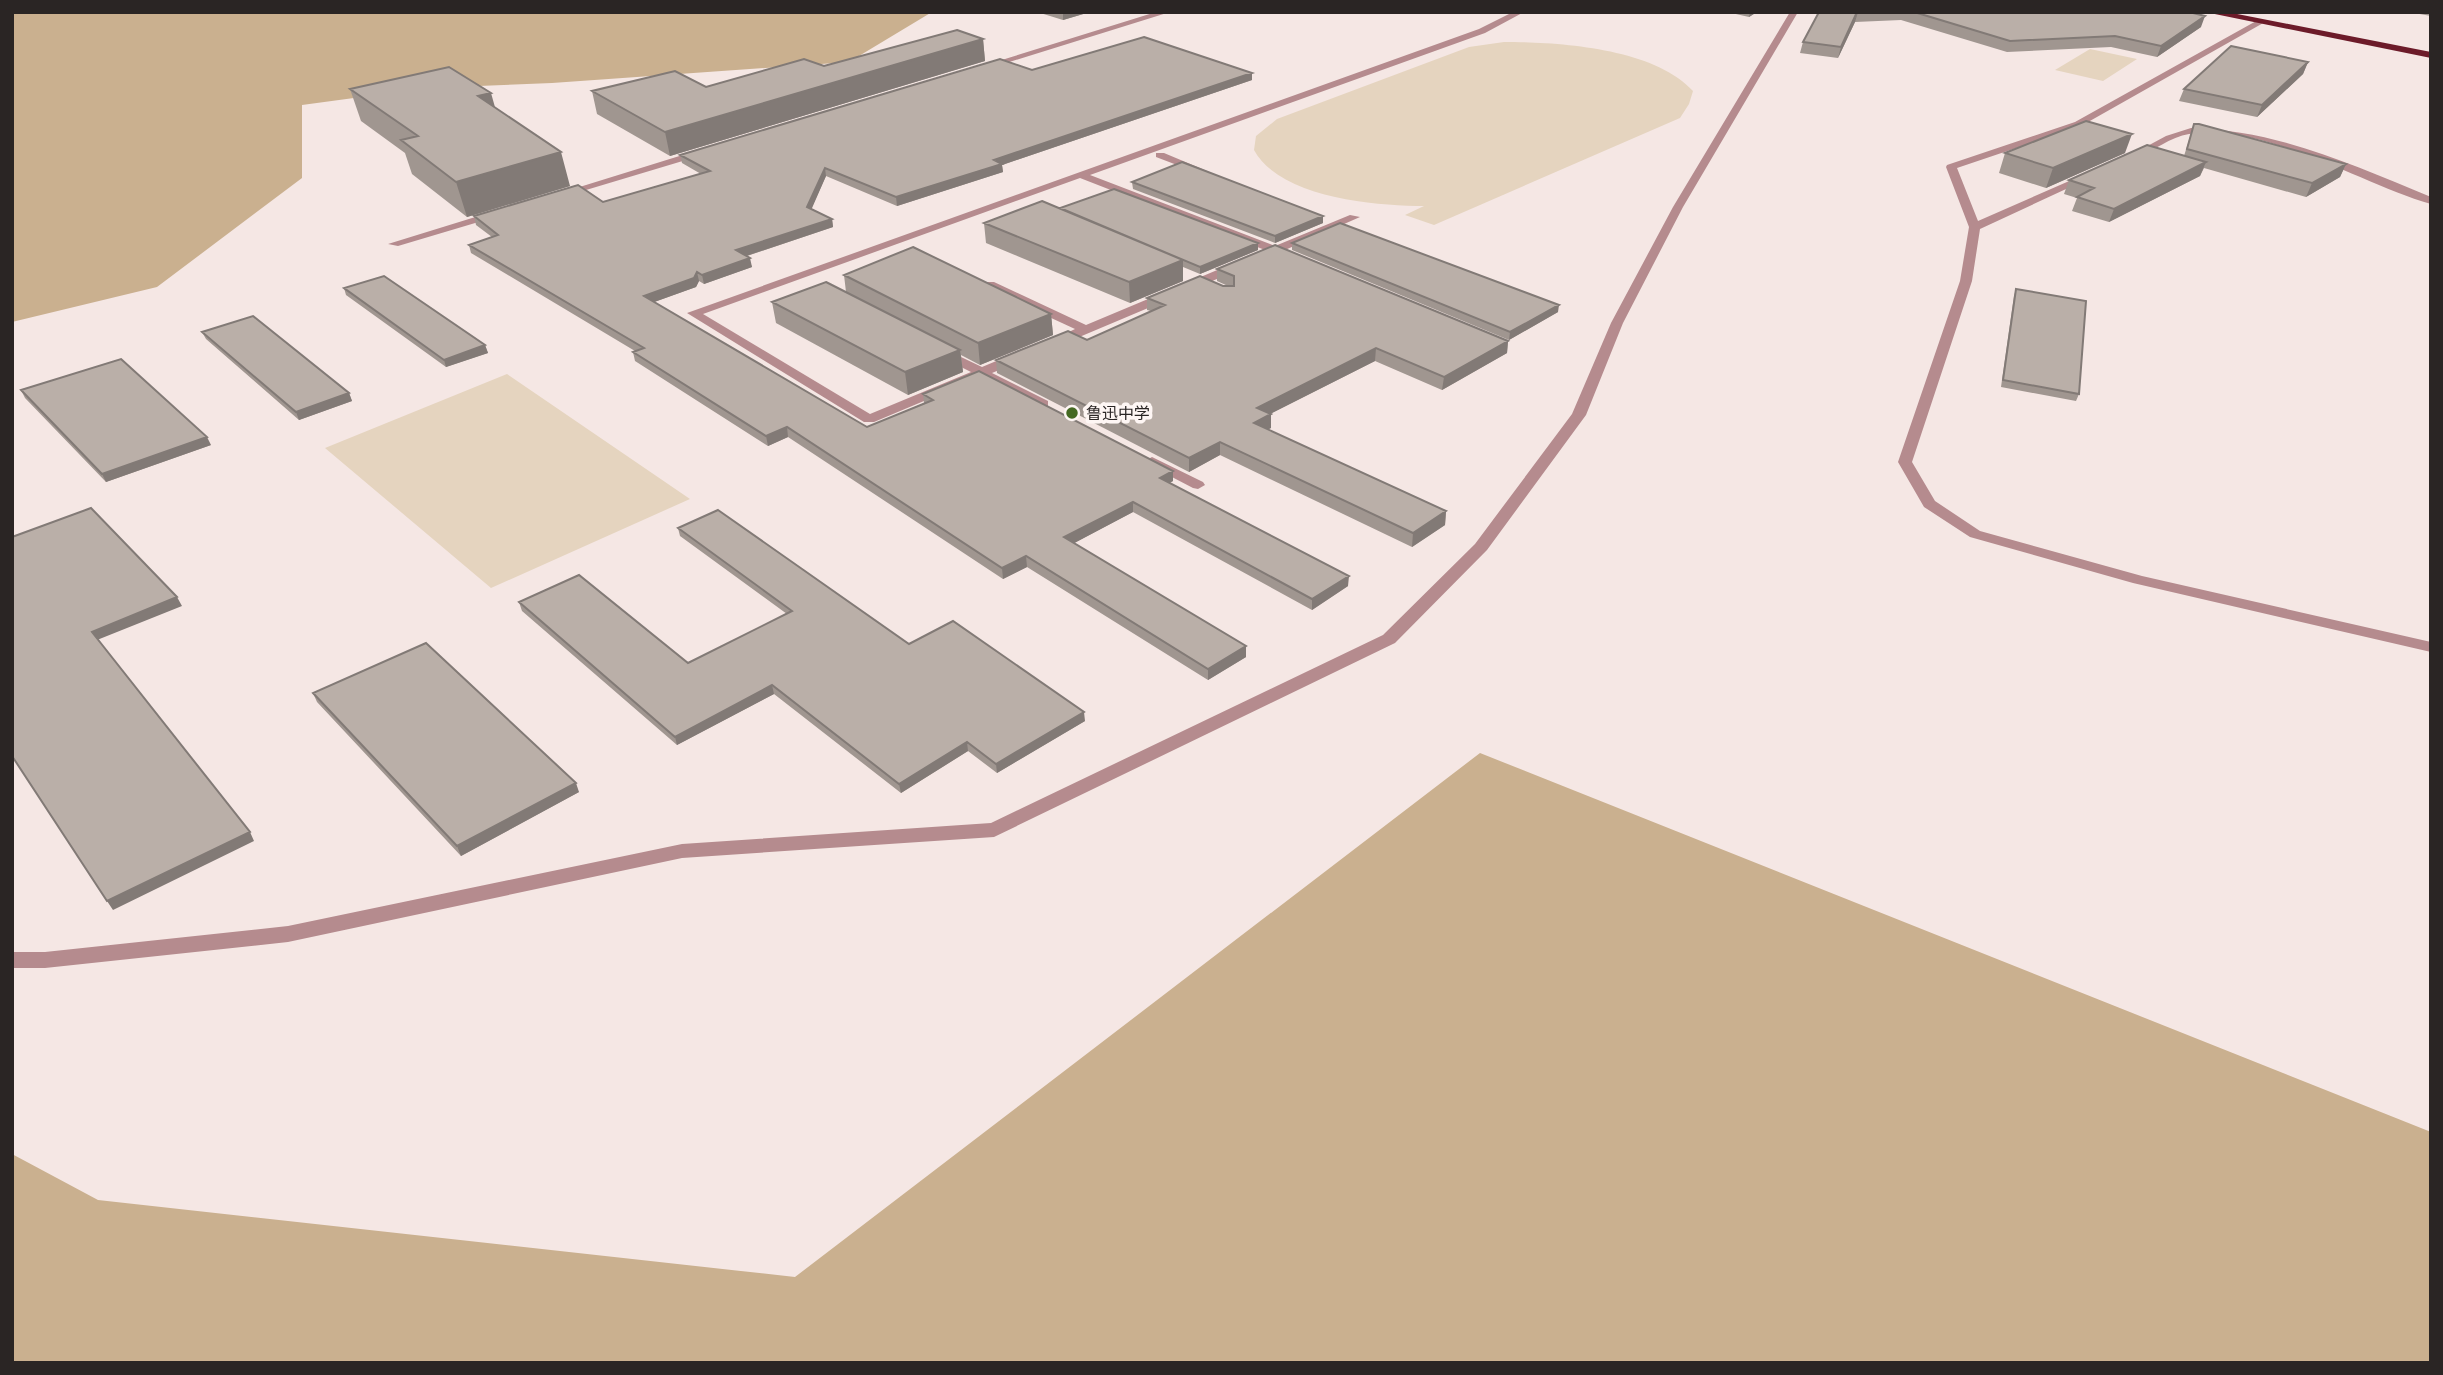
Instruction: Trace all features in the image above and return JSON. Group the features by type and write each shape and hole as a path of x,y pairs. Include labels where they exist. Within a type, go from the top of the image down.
{"highway":[{"path":"2210,12 2260,17 2431,46"},
{"path":"2260,17 2431,55"}],"street":[{"path":"969,72 1166,12"},
{"path":"1343,222 1276,250 1194,279 1085,329 869,419 694,313 800,280 1482,31 1520,12"},
{"path":"12,960 45,960 288,934 682,851 994,830 1389,639 1481,547 1579,415 1617,323 1678,207 1794,12"},
{"path":"2260,17 2078,124 1951,167 1975,227 1966,281 1905,462 1929,504 1975,534 2139,580 2431,648"},
{"path":"2126,159 2188,131 2234,135 2312,151 2431,201"},
{"path":"555,196 715,148"},
{"path":"1160,155 1211,174"},
{"path":"1975,227 2101,171"},
{"path":"1082,175 1288,255"},
{"path":"1011,201 1024,206"},
{"path":"394,244 514,208"},
{"path":"898,242 910,247"},
{"path":"973,276 1085,329"},
{"path":"1194,279 1219,289"},
{"path":"923,342 1054,410"},
{"path":"1138,454 1198,485"}],"shaded area":[{"path":"12,12 932,12 849,62 552,83 428,88 302,105 302,178 157,287 12,322"},
{"path":"1504,42 1578,46 1631,57 1655,65 1693,91 1680,118 1434,225 1405,215 1424,206 1356,201 1307,189 1285,179 1267,166 1254,150 1256,136 1277,119 1469,47"},
{"path":"2090,49 2137,59 2103,81 2055,70"},
{"path":"507,374 690,499 491,588 325,448"},
{"path":"1480,753 2431,1132 2431,1363 12,1363 12,1154 98,1200 795,1277"}],"building":[{"path":"1819,12 1857,12 1841,47 1803,42"},
{"path":"1914,12 2189,12 2205,16 2161,46 2115,36 2010,41"},
{"path":"957,30 983,39 665,132 592,91 675,71 706,87 804,59 824,66"},
{"path":"1144,37 1252,73 994,160 1002,164 896,197 825,168 807,207 832,219 736,250 750,258 702,275 697,272 694,278 644,296 867,427 933,400 923,394 979,371 1173,471 1160,478 1349,576 1312,599 1133,502 1064,537 1246,646 1208,669 1026,556 1002,568 787,427 766,436 633,352 644,348 469,245 498,235 474,216 578,185 603,202 710,171 680,155 1000,59 1032,70"},
{"path":"2231,46 2308,62 2262,105 2184,89"},
{"path":"449,67 491,93 478,96 561,152 456,182 401,140 418,136 350,89"},
{"path":"2086,121 2132,134 2053,168 2005,153"},
{"path":"2194,124 2346,164 2312,183 2187,149"},
{"path":"2147,145 2206,162 2114,209 2077,197 2094,188 2069,180"},
{"path":"1182,162 1323,216 1275,236 1132,182"},
{"path":"1114,189 1258,243 1200,267 1060,208"},
{"path":"1042,201 1183,260 1129,282 984,223"},
{"path":"1340,223 1559,305 1510,332 1292,243"},
{"path":"1275,245 1508,341 1444,377 1376,348 1257,408 1271,414 1254,423 1446,511 1413,533 1220,442 1189,458 996,360 1068,331 1087,340 1165,305 1147,298 1200,276 1223,286 1234,286 1234,276 1217,269"},
{"path":"913,247 1051,314 978,343 844,275"},
{"path":"384,276 485,345 444,360 344,288"},
{"path":"826,282 960,350 905,372 772,302"},
{"path":"2016,289 2086,301 2079,394 2003,380"},
{"path":"253,316 349,393 296,412 202,332"},
{"path":"121,359 207,437 102,474 21,390"},
{"path":"91,508 177,597 92,632 250,832 107,901 12,756 12,537"},
{"path":"718,510 909,644 953,621 1084,712 996,764 967,742 899,784 772,685 675,737 519,602 579,575 688,663 792,611 678,528"},
{"path":"426,643 576,783 457,846 313,693"}],"place":[{"name":"鲁迅中学","path":"1072,413"}]}
